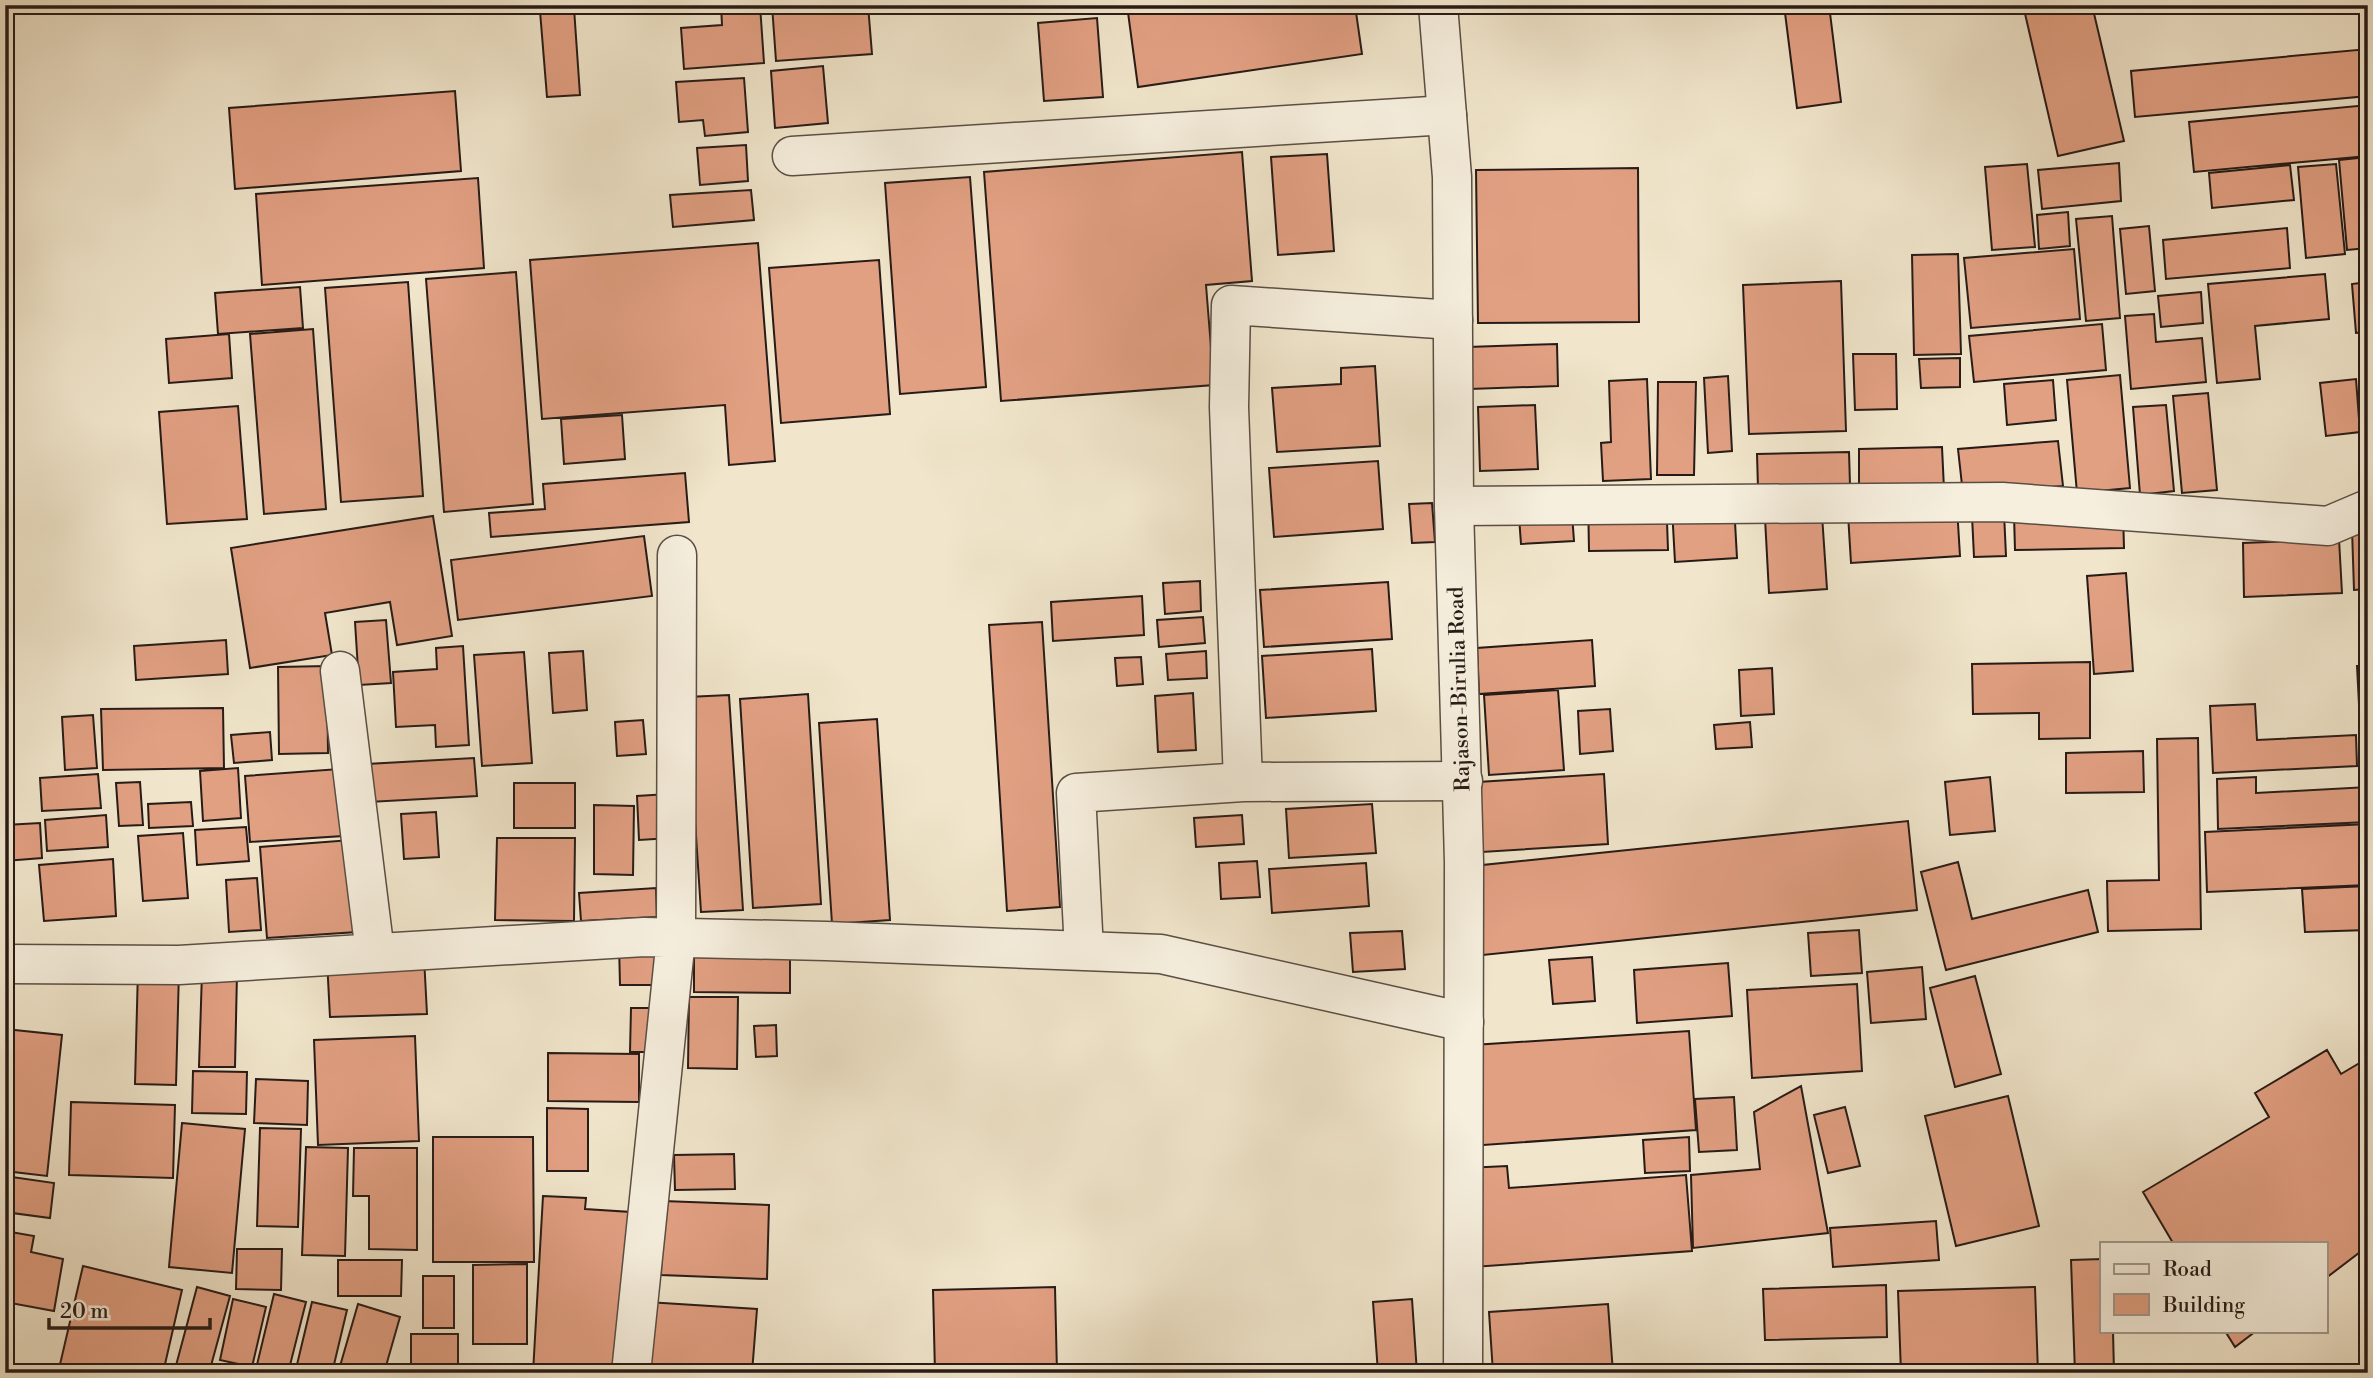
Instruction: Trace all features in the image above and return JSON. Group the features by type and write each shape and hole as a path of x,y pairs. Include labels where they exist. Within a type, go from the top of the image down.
{"street":[{"name":"Rajason-Birulia Road","path":"1438,5 1452,177 1454,506 1463,781 1463,1373"},
{"path":"792,156 1447,115"},
{"path":"1243,782 1229,407 1231,305 1453,320"},
{"path":"1454,506 2002,502 2328,526 2368,509"},
{"path":"631,1373 676,938 677,555"},
{"path":"340,671 375,953"},
{"path":"1084,951 1076,793 1243,782 1463,781"},
{"path":"5,964 179,965 644,937 825,940 1161,954 1464,1021"}],"building":[{"path":"475,5 534,5 534,10 476,14"},
{"path":"721,5 760,5 764,63 684,69 681,28 722,25"},
{"path":"772,5 868,5 872,54 776,61"},
{"path":"1127,5 1355,5 1362,54 1138,87"},
{"path":"1784,5 1829,5 1841,102 1797,108"},
{"path":"2023,5 2092,5 2124,141 2058,156"},
{"path":"574,8 580,95 547,97 540,11"},
{"path":"1097,18 1103,97 1044,101 1038,23"},
{"path":"2368,49 2368,96 2135,117 2131,71"},
{"path":"823,66 828,123 775,128 771,71"},
{"path":"744,78 748,132 705,136 703,120 679,122 676,82"},
{"path":"455,91 461,171 235,189 229,108"},
{"path":"2368,105 2368,156 2194,172 2189,122"},
{"path":"746,145 748,181 700,185 697,148"},
{"path":"1242,152 1252,281 1206,285 1214,385 1001,401 984,172"},
{"path":"1327,154 1334,251 1278,255 1271,157"},
{"path":"2368,157 2368,248 2347,250 2339,160"},
{"path":"2119,163 2121,201 2042,209 2038,170"},
{"path":"2027,164 2035,247 1992,250 1985,167"},
{"path":"2336,164 2345,254 2306,258 2298,167"},
{"path":"2290,165 2294,200 2212,208 2209,173"},
{"path":"1638,168 1639,322 1478,323 1476,170"},
{"path":"970,177 986,387 900,394 885,183"},
{"path":"478,178 484,268 262,285 256,194"},
{"path":"751,190 754,220 673,227 670,195"},
{"path":"2068,212 2070,246 2039,249 2037,215"},
{"path":"2112,216 2120,318 2086,321 2076,219"},
{"path":"2149,226 2155,291 2126,294 2120,229"},
{"path":"2287,228 2290,268 2166,279 2163,240"},
{"path":"758,243 775,461 729,465 725,405 542,419 530,260"},
{"path":"2074,249 2080,319 1971,328 1964,258"},
{"path":"1958,254 1961,354 1914,355 1912,255"},
{"path":"879,260 890,414 781,423 769,268"},
{"path":"516,272 533,504 444,512 426,279"},
{"path":"2325,274 2329,319 2255,326 2260,379 2217,383 2208,284"},
{"path":"1841,281 1846,431 1749,434 1743,285"},
{"path":"408,282 423,496 341,502 325,288"},
{"path":"2368,282 2368,332 2356,333 2352,284"},
{"path":"300,287 303,328 218,334 215,293"},
{"path":"2201,292 2203,323 2161,327 2158,296"},
{"path":"2154,314 2156,342 2202,338 2206,382 2131,389 2125,316"},
{"path":"2102,324 2106,370 1974,382 1969,336"},
{"path":"313,329 326,509 264,514 250,334"},
{"path":"229,334 232,378 169,383 166,339"},
{"path":"2368,342 2368,388 2365,388 2361,343"},
{"path":"1557,344 1558,386 1470,389 1468,347"},
{"path":"1853,354 1896,354 1897,409 1855,410"},
{"path":"1960,358 1960,387 1921,388 1919,359"},
{"path":"1375,366 1380,446 1277,452 1272,388 1341,384 1341,368"},
{"path":"2120,375 2130,488 2077,493 2067,380"},
{"path":"1728,376 1732,451 1708,453 1704,378"},
{"path":"1647,379 1651,479 1603,481 1601,443 1611,442 1609,381"},
{"path":"2356,379 2360,432 2326,436 2320,383"},
{"path":"2053,380 2056,420 2007,425 2004,384"},
{"path":"1658,382 1696,382 1694,475 1657,475"},
{"path":"2208,393 2217,490 2182,493 2173,396"},
{"path":"1535,405 1538,469 1480,471 1478,407"},
{"path":"2166,405 2174,491 2140,495 2133,407"},
{"path":"238,406 247,519 167,524 159,412"},
{"path":"622,415 625,459 564,464 561,419"},
{"path":"2058,441 2063,486 1963,494 1958,449"},
{"path":"1942,447 1944,489 1859,491 1859,449"},
{"path":"1849,452 1850,485 1758,488 1757,454"},
{"path":"1378,461 1383,529 1274,537 1269,468"},
{"path":"685,473 689,522 491,537 489,513 545,509 543,484"},
{"path":"1666,494 1668,550 1589,551 1588,496"},
{"path":"1571,500 1574,541 1521,544 1518,503"},
{"path":"1432,503 1435,542 1412,543 1409,504"},
{"path":"1734,504 1737,558 1675,562 1672,508"},
{"path":"1957,507 1960,556 1851,563 1848,514"},
{"path":"2123,512 2124,548 2015,550 2014,515"},
{"path":"2004,513 2006,556 1974,557 1972,516"},
{"path":"1822,515 1827,589 1769,593 1765,518"},
{"path":"433,516 452,636 397,645 390,602 325,613 332,655 250,668 231,548"},
{"path":"2368,528 2368,589 2354,590 2352,529"},
{"path":"644,536 652,596 458,620 451,560"},
{"path":"2339,539 2342,593 2244,597 2243,543"},
{"path":"2126,573 2133,671 2094,674 2087,576"},
{"path":"1200,581 1201,611 1165,614 1163,583"},
{"path":"1388,582 1392,639 1264,647 1260,590"},
{"path":"1142,596 1144,635 1053,641 1051,602"},
{"path":"1203,617 1205,643 1159,647 1157,620"},
{"path":"386,620 391,683 359,685 355,622"},
{"path":"1042,622 1060,907 1007,911 989,625"},
{"path":"226,640 228,674 136,680 134,646"},
{"path":"1592,640 1595,686 1479,694 1477,648"},
{"path":"463,646 469,745 436,747 435,725 396,727 393,672 437,669 436,648"},
{"path":"1372,649 1376,711 1266,718 1262,656"},
{"path":"583,651 587,710 553,713 549,653"},
{"path":"1206,651 1207,678 1168,680 1166,654"},
{"path":"524,652 532,763 482,766 474,655"},
{"path":"1141,657 1143,684 1117,686 1115,658"},
{"path":"2090,662 2090,738 2039,739 2039,713 1973,714 1972,664"},
{"path":"327,666 328,753 279,754 278,667"},
{"path":"2357,666 2368,666 2368,780 2363,781"},
{"path":"1772,668 1774,714 1741,716 1739,670"},
{"path":"1558,690 1564,770 1489,775 1484,695"},
{"path":"1193,693 1196,750 1158,752 1155,696"},
{"path":"808,694 821,904 753,908 740,699"},
{"path":"729,695 743,910 701,912 687,697"},
{"path":"2255,704 2257,740 2356,735 2357,766 2213,773 2210,706"},
{"path":"223,708 224,768 103,770 101,709"},
{"path":"1610,709 1613,751 1580,754 1578,711"},
{"path":"93,715 97,768 65,770 62,717"},
{"path":"877,719 890,920 832,924 819,723"},
{"path":"643,720 646,754 617,756 615,722"},
{"path":"1750,722 1752,747 1716,749 1714,725"},
{"path":"270,732 272,760 234,763 231,735"},
{"path":"2198,738 2201,929 2108,931 2107,881 2159,880 2157,739"},
{"path":"2143,751 2144,792 2066,793 2066,753"},
{"path":"474,758 477,796 369,802 367,764"},
{"path":"238,768 241,818 203,821 200,771"},
{"path":"339,769 343,836 250,842 245,776"},
{"path":"98,774 101,808 42,811 40,778"},
{"path":"1604,774 1608,844 1482,852 1478,782"},
{"path":"1990,777 1995,831 1950,835 1945,782"},
{"path":"2256,777 2256,793 2368,787 2368,822 2218,829 2217,779"},
{"path":"140,782 143,825 119,826 116,783"},
{"path":"514,783 575,783 575,828 514,828"},
{"path":"668,794 671,838 639,840 637,796"},
{"path":"191,802 193,826 149,828 148,804"},
{"path":"1372,804 1376,853 1289,858 1286,809"},
{"path":"594,805 634,806 633,875 594,874"},
{"path":"436,812 439,857 404,859 401,814"},
{"path":"106,815 108,847 47,851 45,820"},
{"path":"1242,815 1244,844 1196,847 1194,818"},
{"path":"1908,821 1917,910 1483,955 1473,866"},
{"path":"40,823 42,858 5,861 5,825"},
{"path":"2368,824 2368,885 2207,892 2205,832"},
{"path":"246,827 249,861 197,865 195,830"},
{"path":"183,833 188,898 143,901 138,836"},
{"path":"497,838 575,838 574,921 495,920"},
{"path":"351,840 357,932 267,938 260,847"},
{"path":"113,859 116,916 44,921 39,865"},
{"path":"1257,861 1260,897 1221,899 1219,863"},
{"path":"1958,862 1972,919 2088,890 2098,932 1946,970 1921,872"},
{"path":"1366,863 1369,906 1272,913 1269,869"},
{"path":"257,878 261,930 229,932 226,880"},
{"path":"2368,886 2368,930 2305,932 2302,889"},
{"path":"656,888 657,917 581,921 579,893"},
{"path":"1859,930 1862,973 1811,976 1808,933"},
{"path":"1402,931 1405,969 1353,972 1350,933"},
{"path":"619,944 663,944 662,985 620,985"},
{"path":"694,946 790,946 790,993 694,992"},
{"path":"424,957 427,1014 330,1017 327,960"},
{"path":"1592,957 1595,1001 1553,1004 1549,960"},
{"path":"1728,963 1732,1016 1637,1023 1634,970"},
{"path":"1922,967 1926,1019 1871,1023 1867,972"},
{"path":"138,969 179,970 176,1085 135,1084"},
{"path":"202,972 237,973 235,1067 199,1067"},
{"path":"1975,976 2001,1074 1955,1087 1930,988"},
{"path":"1857,984 1862,1071 1752,1078 1747,990"},
{"path":"689,997 738,997 737,1069 688,1068"},
{"path":"631,1008 660,1008 661,1052 630,1052"},
{"path":"776,1025 777,1056 756,1057 754,1026"},
{"path":"5,1029 62,1035 47,1176 5,1171"},
{"path":"1689,1031 1696,1130 1469,1146 1473,1045"},
{"path":"415,1036 419,1141 318,1145 314,1040"},
{"path":"2327,1050 2341,1074 2368,1058 2368,1246 2328,1276 2328,1242 2172,1242 2143,1192 2269,1117 2255,1093"},
{"path":"548,1053 639,1054 639,1102 548,1101"},
{"path":"193,1071 247,1072 246,1114 192,1113"},
{"path":"256,1079 308,1081 307,1125 254,1123"},
{"path":"1801,1086 1828,1233 1693,1248 1691,1175 1760,1169 1754,1112"},
{"path":"2008,1096 2039,1226 1956,1246 1925,1116"},
{"path":"1734,1097 1737,1150 1699,1152 1695,1099"},
{"path":"71,1102 175,1105 173,1178 69,1175"},
{"path":"1845,1107 1860,1166 1828,1173 1814,1115"},
{"path":"547,1108 588,1109 588,1171 547,1171"},
{"path":"182,1123 245,1129 232,1273 169,1267"},
{"path":"260,1128 301,1129 298,1227 257,1226"},
{"path":"433,1137 533,1137 534,1262 433,1262"},
{"path":"1689,1137 1690,1171 1645,1173 1643,1140"},
{"path":"306,1147 348,1148 345,1256 302,1255"},
{"path":"354,1148 417,1148 417,1250 369,1249 369,1196 353,1196"},
{"path":"734,1154 735,1189 675,1190 674,1155"},
{"path":"1507,1166 1509,1188 1686,1175 1692,1251 1473,1267 1466,1168"},
{"path":"5,1176 54,1183 50,1218 5,1212"},
{"path":"543,1196 586,1198 585,1209 631,1212 622,1373 533,1373"},
{"path":"663,1201 769,1205 767,1279 661,1275"},
{"path":"1936,1221 1939,1260 1833,1267 1830,1228"},
{"path":"5,1231 34,1236 31,1252 63,1259 54,1311 5,1302"},
{"path":"237,1249 282,1249 281,1290 236,1289"},
{"path":"2100,1259 2100,1332 2113,1332 2114,1373 2075,1373 2071,1260"},
{"path":"338,1260 402,1260 401,1296 338,1296"},
{"path":"527,1264 527,1344 473,1344 473,1265"},
{"path":"83,1266 182,1290 163,1373 58,1373"},
{"path":"423,1276 454,1276 454,1328 423,1328"},
{"path":"1886,1285 1887,1337 1765,1340 1763,1289"},
{"path":"197,1287 230,1296 209,1373 174,1373"},
{"path":"1055,1287 1057,1373 935,1373 933,1290"},
{"path":"2035,1287 2038,1373 1901,1373 1898,1291"},
{"path":"274,1294 306,1302 288,1373 255,1373"},
{"path":"233,1299 266,1307 252,1367 220,1360"},
{"path":"1412,1299 1417,1373 1378,1373 1373,1302"},
{"path":"312,1302 347,1310 332,1373 295,1373"},
{"path":"647,1302 757,1309 752,1373 643,1373"},
{"path":"358,1304 400,1317 384,1373 338,1373"},
{"path":"1608,1304 1613,1373 1493,1373 1489,1312"},
{"path":"2226,1332 2255,1332 2235,1347"},
{"path":"411,1334 458,1334 458,1367 411,1367"}]}
